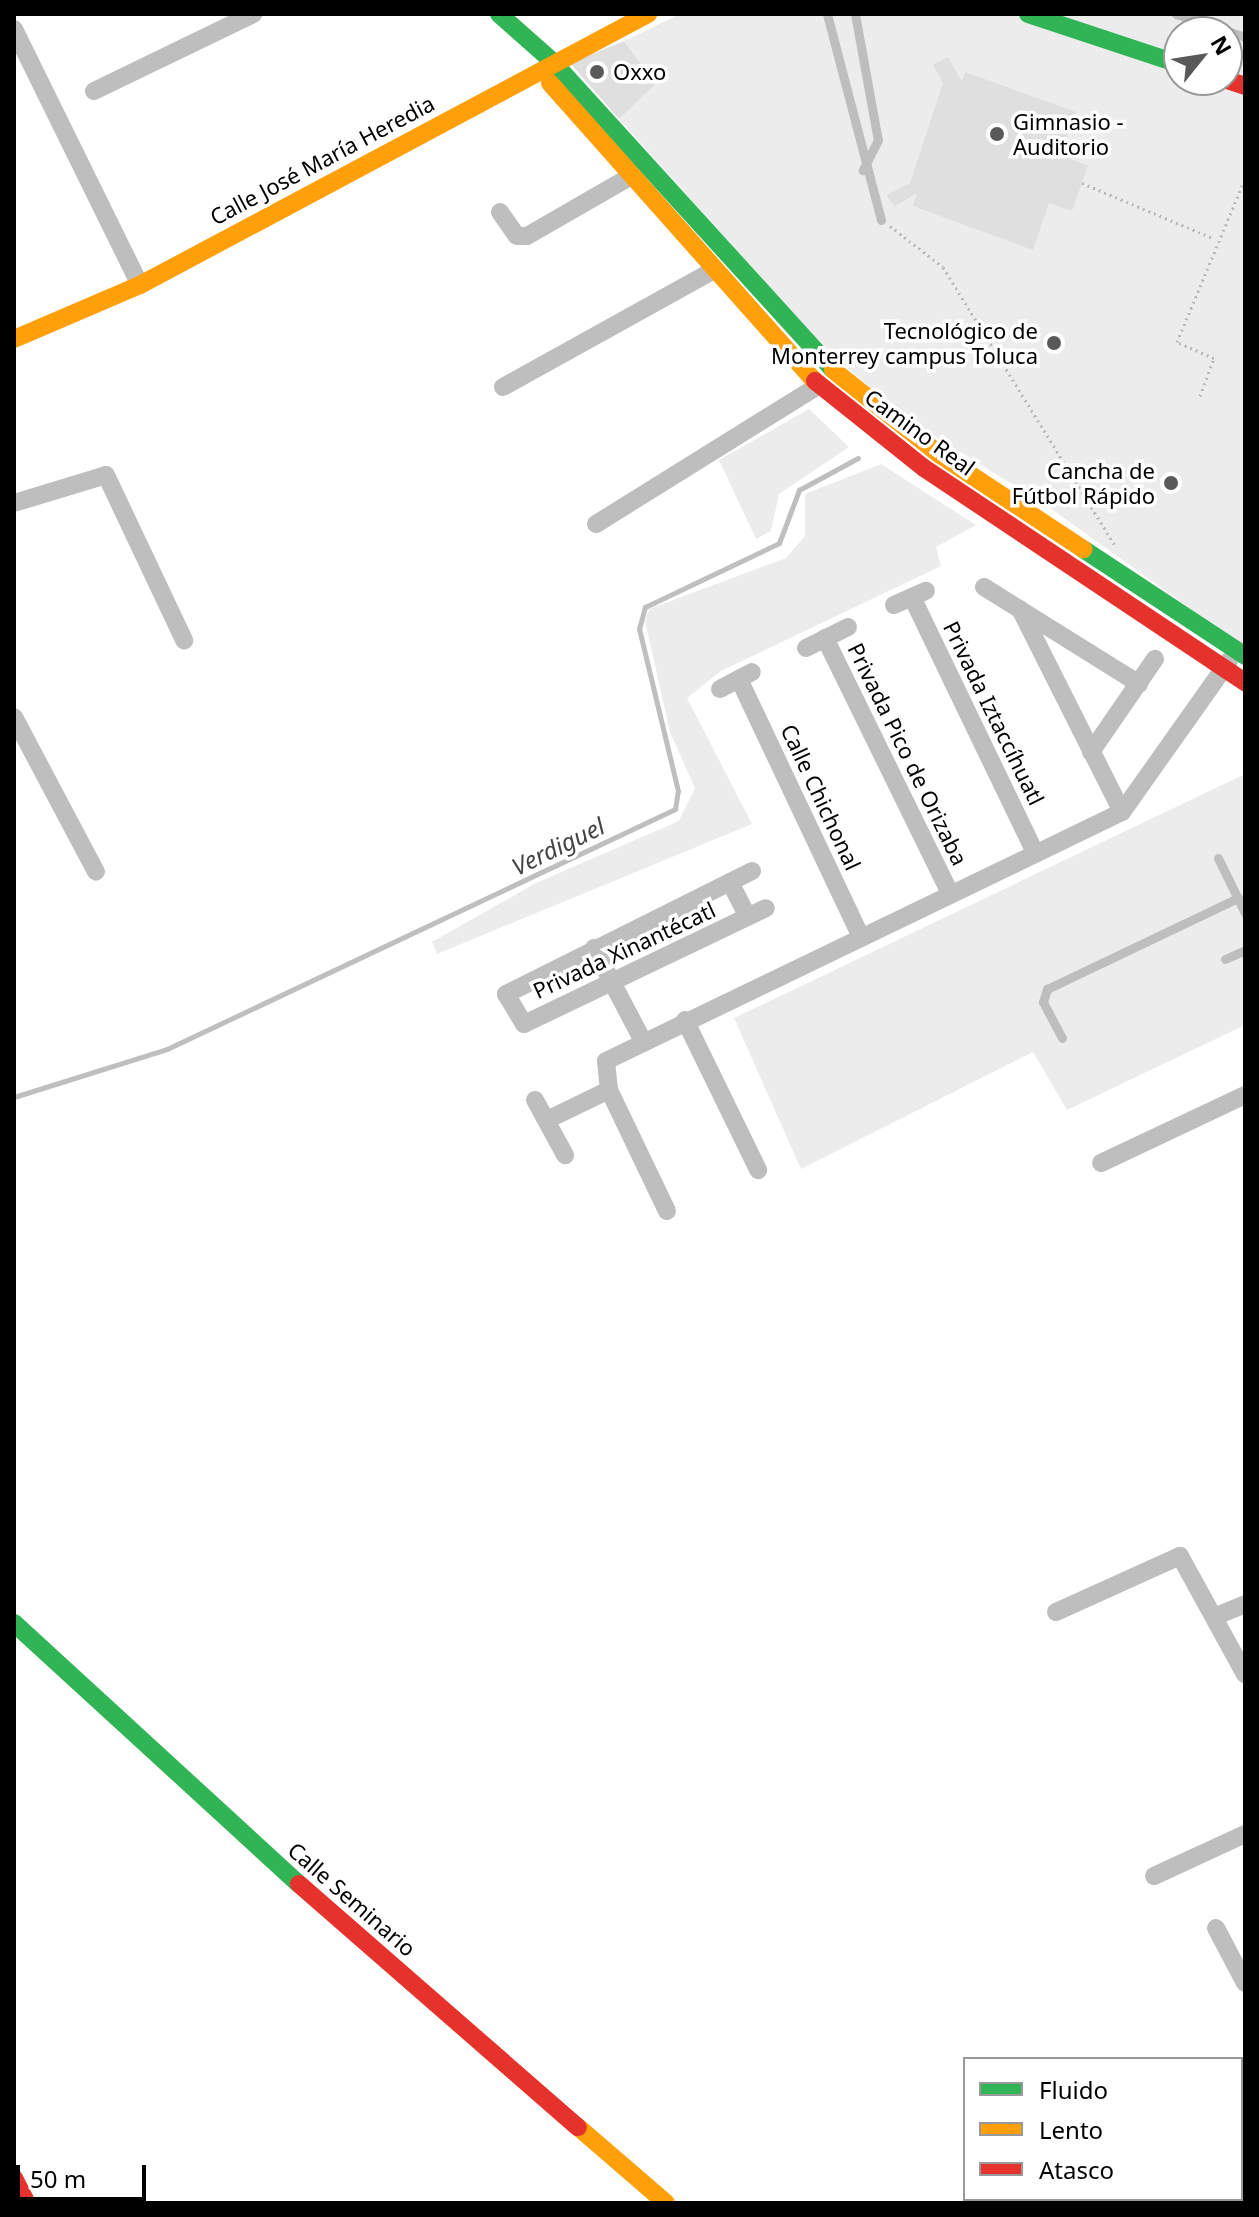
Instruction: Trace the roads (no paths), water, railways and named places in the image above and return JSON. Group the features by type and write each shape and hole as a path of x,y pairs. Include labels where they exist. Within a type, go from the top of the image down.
{"main road":[{"name":"Camino Real","path":"499,14 792,327 939,454 1240,653"},
{"name":"Calle José María Heredia","path":"14,339 140,285 648,14"},
{"path":"1028,14 1163,59"},
{"name":"Camino Real","path":"547,66 628,178 819,385 924,468 1245,682"},
{"path":"778,342 792,327"},
{"name":"Calle Seminario","path":"14,1623 346,1927 666,2203"},
{"path":"14,2178 27,2203"}],"street":[{"path":"94,91 253,14"},
{"path":"14,29 140,285"},
{"path":"500,212 517,236 527,236 628,178"},
{"path":"503,387 712,271"},
{"path":"596,524 819,385"},
{"path":"14,503 106,475 184,640"},
{"path":"984,587 1139,684"},
{"name":"Privada Iztaccíhuatl","path":"894,605 919,594 1034,850"},
{"path":"1020,609 1122,812"},
{"path":"806,648 848,627"},
{"name":"Privada Pico de Orizaba","path":"825,638 949,891"},
{"path":"667,1211 609,1090 601,1066 643,1041 949,891 1122,812 1225,668 1240,653"},
{"path":"1091,752 1155,659"},
{"name":"Calle Chichonal","path":"720,689 746,676 860,935"},
{"path":"14,717 96,872"},
{"name":"Privada Xinantécatl","path":"752,871 509,989 518,1020 614,982 766,908"},
{"path":"730,882 748,917"},
{"path":"594,948 643,1041"},
{"path":"685,1020 758,1170"},
{"path":"547,1120 609,1090"},
{"path":"1101,1163 1245,1095"},
{"path":"535,1100 565,1155"},
{"path":"1056,1612 1180,1556 1216,1616 1245,1674"},
{"path":"1216,1616 1245,1604"},
{"path":"1154,1876 1245,1834"},
{"path":"1216,1928 1245,1983"}],"lane":[{"path":"827,14 863,170 881,220"},
{"path":"855,14 878,140 863,170"},
{"path":"1176,14 1245,37"},
{"path":"1218,858 1245,913"},
{"path":"1062,1038 1043,1002 1047,989 1238,898"},
{"path":"1225,959 1245,950"}],"waterway":[{"name":"Verdiguel","path":"14,1097 167,1049 675,809 678,791 639,629 645,607 779,543 799,490 858,458"}],"place":[{"name":"Oxxo","path":"597,72"},
{"name":"Gimnasio - Auditorio","path":"997,134"},
{"name":"Tecnológico de Monterrey campus Toluca","path":"1054,343"},
{"name":"Cancha de Fútbol Rápido","path":"1171,483"}]}
